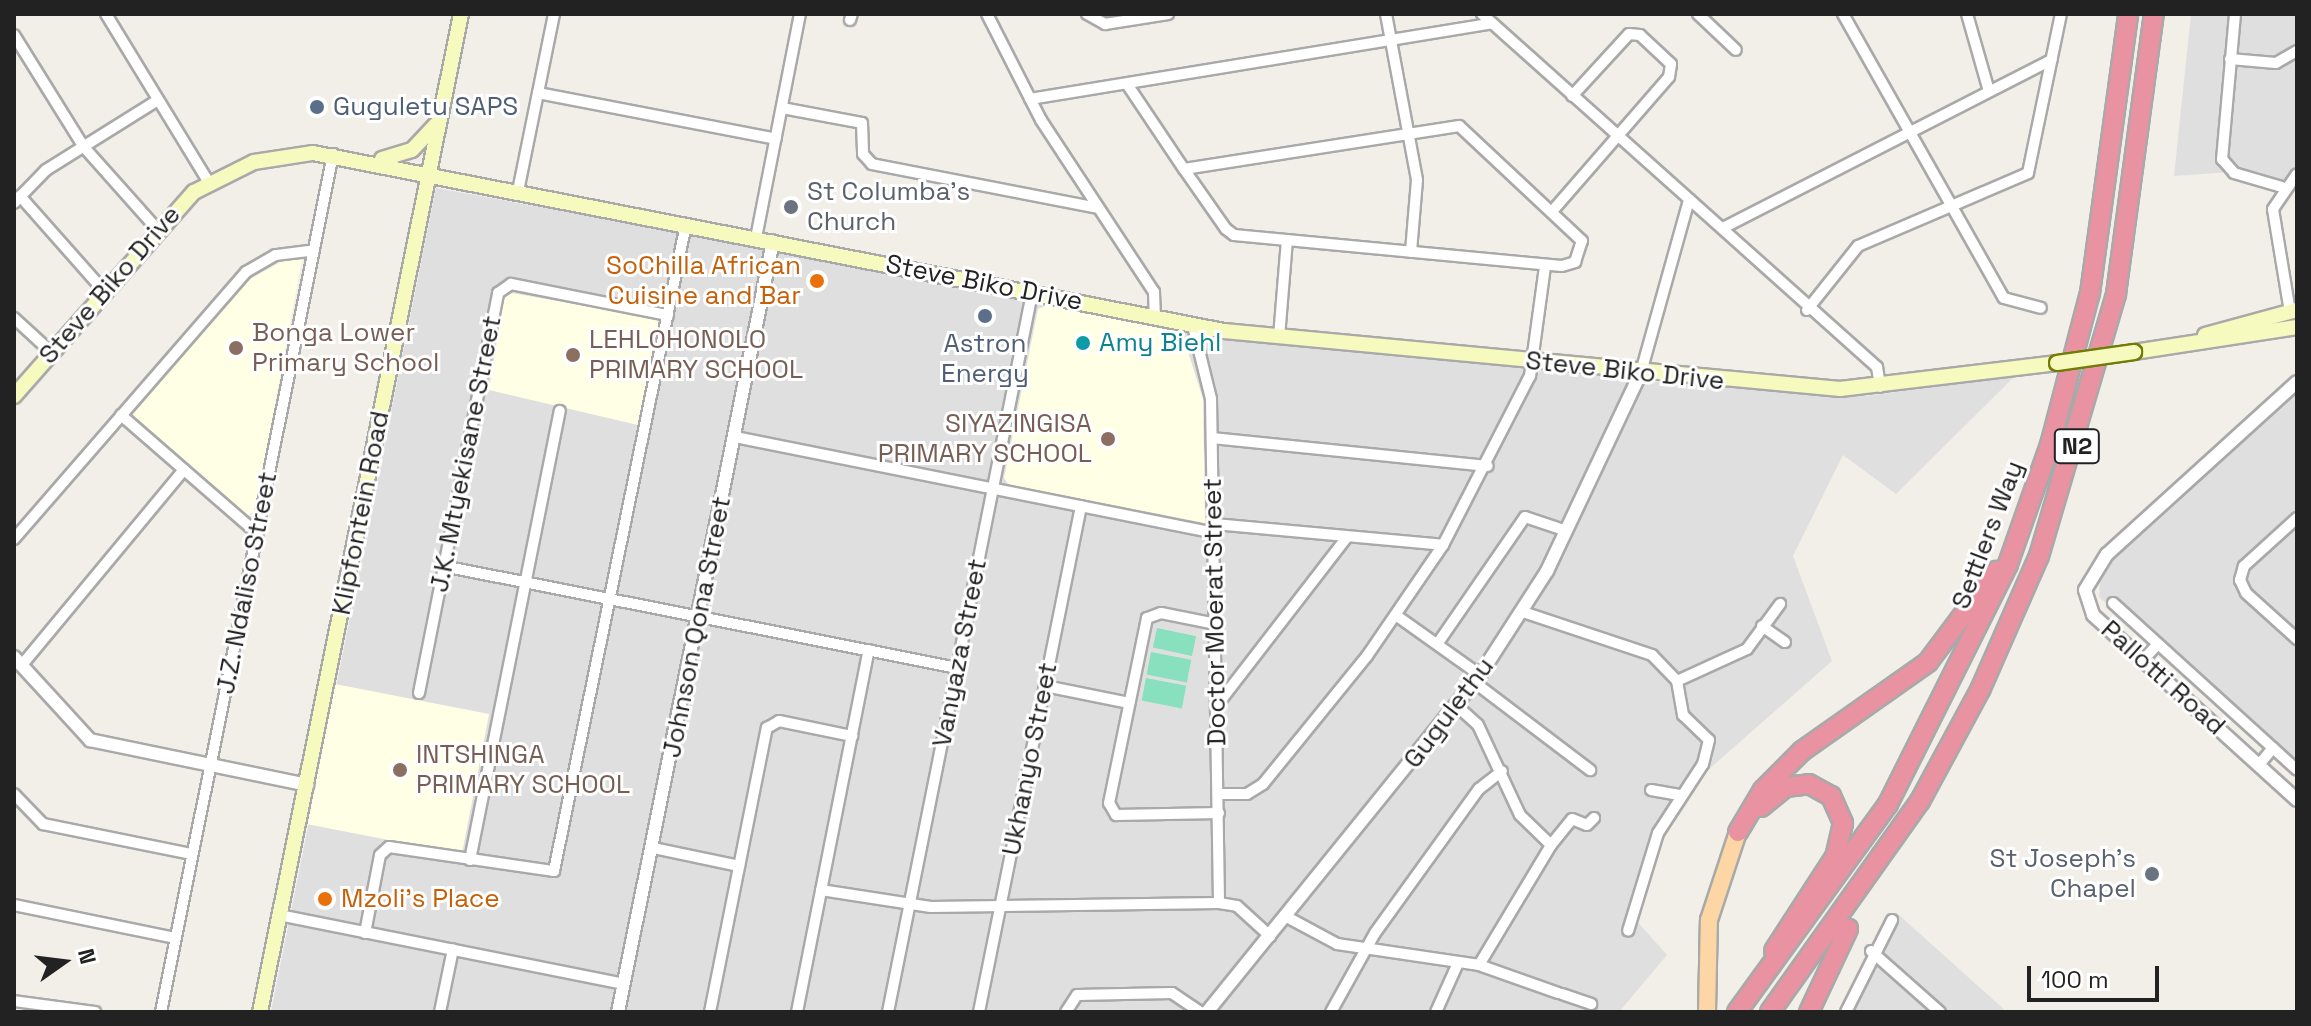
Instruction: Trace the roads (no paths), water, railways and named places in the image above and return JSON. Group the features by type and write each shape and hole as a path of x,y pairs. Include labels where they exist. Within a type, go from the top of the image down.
{"highway":[{"name":"Settlers Way","path":"1736,1012 1854,857 1949,694 2019,535 2068,382 2104,215 2128,14"},
{"name":"Settlers Way","path":"1770,1012 1903,828 2002,645 2081,434 2128,231 2154,14"},
{"path":"1738,832 1792,761 1928,662 1969,615 2001,562 2068,382"},
{"path":"1736,1012 1831,864 1843,823 1828,793 1800,784 1773,796 1738,832"},
{"path":"1809,1012 1903,828"}],"main road":[{"name":"Klipfontein Road","path":"260,1012 461,14"},
{"path":"374,161 408,152 438,122"},
{"name":"Steve Biko Drive","path":"14,396 157,229 209,183 254,162 333,154 686,224 757,233 773,241 1193,326 1534,361 1640,376 1880,387 2154,349"},
{"path":"2154,349 2294,311"},
{"path":"2154,349 2297,328"},
{"path":"1707,1012 1706,934 1738,832"}],"street":[{"path":"106,14 209,183"},
{"path":"518,191 554,14"},
{"path":"757,233 800,14"},
{"path":"987,14 1030,99 1154,292 1155,318"},
{"path":"1087,14 1105,24 1168,14"},
{"path":"1386,14 1410,133 1417,190 1411,252"},
{"path":"1482,14 1723,228 1850,349 1877,367 1880,387"},
{"path":"1698,14 1736,50"},
{"path":"1843,14 1907,131 2008,303 2041,308"},
{"path":"1967,14 1989,91"},
{"path":"1807,310 1853,249 2028,173 2061,14"},
{"path":"2235,14 2222,159 2234,173 2282,187"},
{"path":"1030,99 1492,23"},
{"path":"1555,208 1672,72 1669,61 1640,35 1629,34 1572,96"},
{"path":"14,35 83,146 157,229"},
{"path":"2230,59 2276,63 2297,51"},
{"path":"1723,228 1907,131 2052,60"},
{"path":"1127,84 1184,169 1230,233 1545,266 1575,262 1582,241 1555,208 1463,127 1184,169"},
{"path":"538,93 776,139"},
{"path":"104,291 17,199 83,146 158,100"},
{"path":"782,108 866,128 863,154 872,164 1098,208"},
{"name":"J.Z. Ndaliso Street","path":"161,1012 333,154"},
{"path":"2297,174 2282,187 2273,214 2297,328"},
{"path":"1640,376 1689,200"},
{"path":"365,933 384,850 554,871 686,224"},
{"path":"1279,337 1287,240"},
{"name":"Johnson Qona Street","path":"618,1012 700,617 773,241"},
{"path":"14,539 246,272 276,255 314,250"},
{"path":"1218,794 1257,790 1397,616 1443,545 1488,466 1534,361 1545,266"},
{"name":"J.K. Mtyekisane Street","path":"419,693 502,288 668,315"},
{"name":"Vanyaza Street","path":"888,1012 1032,293"},
{"path":"14,318 50,351"},
{"name":"Doctor Moerat Street","path":"1193,326 1211,399 1219,903"},
{"name":"Gugulethu","path":"1207,1012 1457,706 1523,612 1567,531 1640,376"},
{"name":"Pallotti Road","path":"2297,382 2090,573 2088,607 2297,800"},
{"path":"470,860 528,583 560,411"},
{"path":"121,415 258,534"},
{"path":"735,437 1081,506 1214,529 1443,545"},
{"path":"1212,438 1488,466"},
{"path":"184,470 16,666 90,740 307,785"},
{"name":"Ukhanyo Street","path":"979,1012 1081,506"},
{"path":"1438,643 1525,517 1567,531"},
{"path":"2295,523 2244,566 2240,580 2297,639"},
{"path":"1218,704 1347,537"},
{"path":"443,566 957,668"},
{"name":"Pallotti Road","path":"2113,603 2297,770"},
{"path":"1677,681 1747,649 1780,604"},
{"path":"1523,612 1640,647 1677,681 1683,715 1710,747 1654,842 1628,931"},
{"path":"1216,624 1150,615 1129,703 1110,812 1219,813"},
{"path":"1397,616 1438,643 1477,679 1590,770"},
{"path":"1762,626 1785,642"},
{"path":"2143,660 2158,644"},
{"path":"797,1012 869,650"},
{"path":"1045,686 1129,703"},
{"path":"1457,706 1478,725 1520,815 1551,845"},
{"path":"710,1012 770,724 852,736"},
{"path":"2259,765 2273,748"},
{"path":"1332,1012 1365,949 1479,789 1502,771"},
{"path":"1651,790 1680,795"},
{"path":"15,798 43,824 192,854"},
{"path":"1479,965 1551,845 1572,819 1587,825 1594,818"},
{"path":"653,848 739,866"},
{"path":"821,890 910,906 1219,903 1237,906 1270,936"},
{"path":"14,905 175,938"},
{"path":"279,915 624,984"},
{"path":"1285,916 1331,942 1479,965 1591,1004"},
{"path":"1846,1012 1871,951 1892,920"},
{"path":"440,1012 453,949"},
{"path":"1871,951 1940,1012"},
{"path":"1436,1012 1458,963"},
{"path":"1066,1012 1077,995 1174,993 1200,1012"},
{"path":"14,1001 95,1012"}],"place":[{"name":"Guguletu SAPS","path":"317,107"},
{"name":"St Columba's Church","path":"791,207"},
{"name":"SoChilla African Cuisine and Bar","path":"817,281"},
{"name":"Astron Energy","path":"985,316"},
{"name":"Amy Biehl","path":"1083,343"},
{"name":"Bonga Lower Primary School","path":"236,348"},
{"name":"LEHLOHONOLO PRIMARY SCHOOL","path":"573,355"},
{"name":"SIYAZINGISA PRIMARY SCHOOL","path":"1108,439"},
{"name":"INTSHINGA PRIMARY SCHOOL","path":"400,770"},
{"name":"St Joseph's Chapel","path":"2152,874"},
{"name":"Mzoli's Place","path":"325,899"}]}
